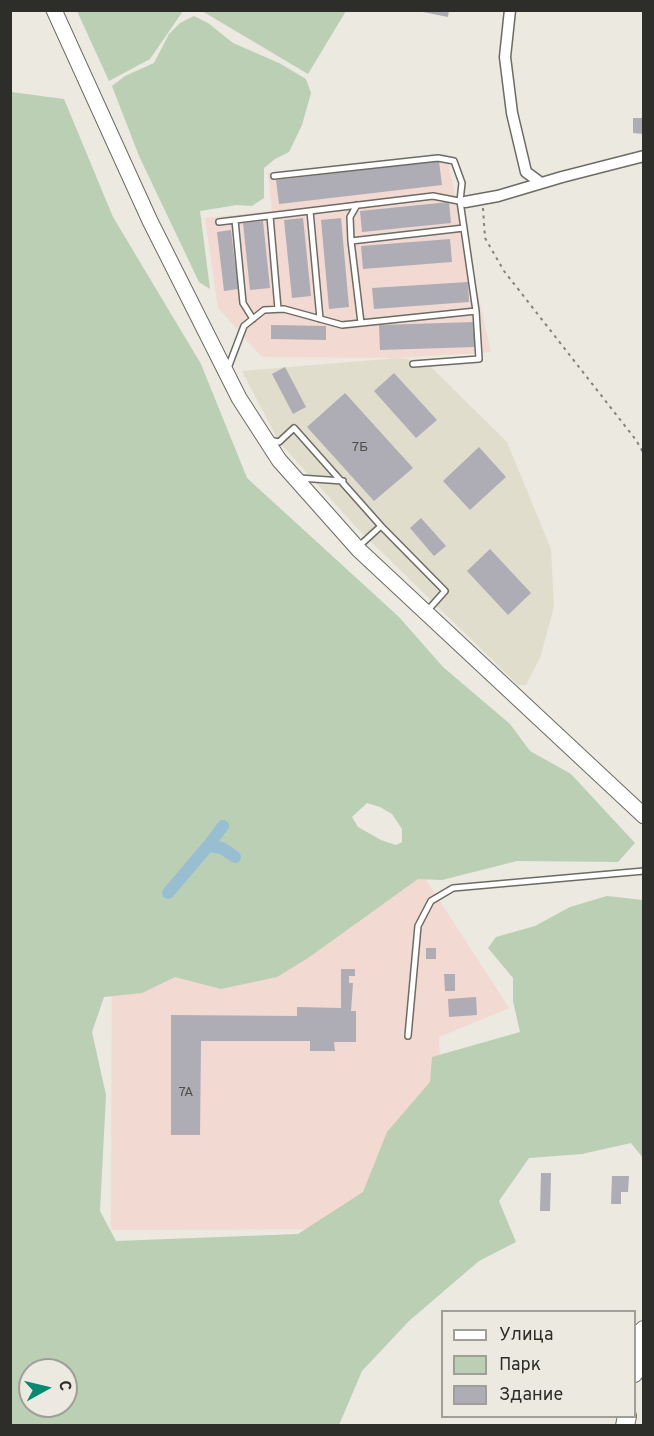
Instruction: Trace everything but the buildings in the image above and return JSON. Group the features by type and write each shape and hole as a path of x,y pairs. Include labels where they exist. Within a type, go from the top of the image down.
{"main road":[{"path":"54,10 150,221 239,398 264,439 293,477 357,548 425,614 644,816"},
{"path":"636,1364 644,1330"}],"street":[{"path":"510,10 505,57 512,113 526,172 541,183"},
{"path":"463,202 483,199 644,156"}],"lane":[{"path":"274,176 438,158 454,160 462,183 464,228 476,311 479,359 413,364"},
{"path":"219,222 433,196 463,202"},
{"path":"357,205 350,216 351,241 362,323"},
{"path":"310,211 320,319"},
{"path":"270,216 278,309"},
{"path":"235,220 243,303 253,319"},
{"path":"351,241 464,228"},
{"path":"226,372 244,326 264,310 278,309 342,325 476,311"},
{"path":"264,439 279,442 294,428 381,525 445,591 425,614"},
{"path":"293,477 343,481"},
{"path":"357,548 381,525"},
{"path":"408,1036 418,926 431,901 453,888 644,871"}],"path":[{"path":"483,199 485,238 504,271 636,440 644,454"}],"shaded area":[{"path":"446,154 491,352 399,358 262,357 218,308 205,218 272,211 268,173"},
{"path":"399,358 426,362 507,442 551,549 554,607 540,658 526,685 518,685 356,527 279,442 242,371"},
{"path":"419,869 509,1008 439,1037 442,1100 412,1229 111,1230 112,878"}],"green space":[{"path":"77,11 183,11 150,59 109,81"},
{"path":"202,11 346,11 308,74"},
{"path":"194,16 208,23 233,43 279,63 306,79 311,93 302,125 289,152 264,168 264,198 252,206 237,205 200,211 210,289 199,282 139,156 112,86 125,76 154,63 169,34 180,23"},
{"path":"11,92 64,99 113,217 201,364 247,478 399,617 443,667 510,724 530,751 571,774 635,843 618,862 517,861 442,880 418,879 308,958 277,977 221,989 175,977 142,993 104,997 92,1032 106,1095 100,1211 116,1241 298,1234 363,1192 387,1132 430,1082 432,1057 520,1032 513,1001 513,978 488,948 496,937 535,926 570,907 607,896 643,900 643,1158 631,1143 582,1154 529,1158 499,1201 516,1242 479,1261 409,1321 362,1371 339,1425 11,1425","holes":["367,803 392,814 402,829 402,842 396,845 381,840 358,827 352,817"]}],"waterway":[{"path":"208,846 223,826"},
{"path":"168,893 208,846 222,848 235,857"}]}
